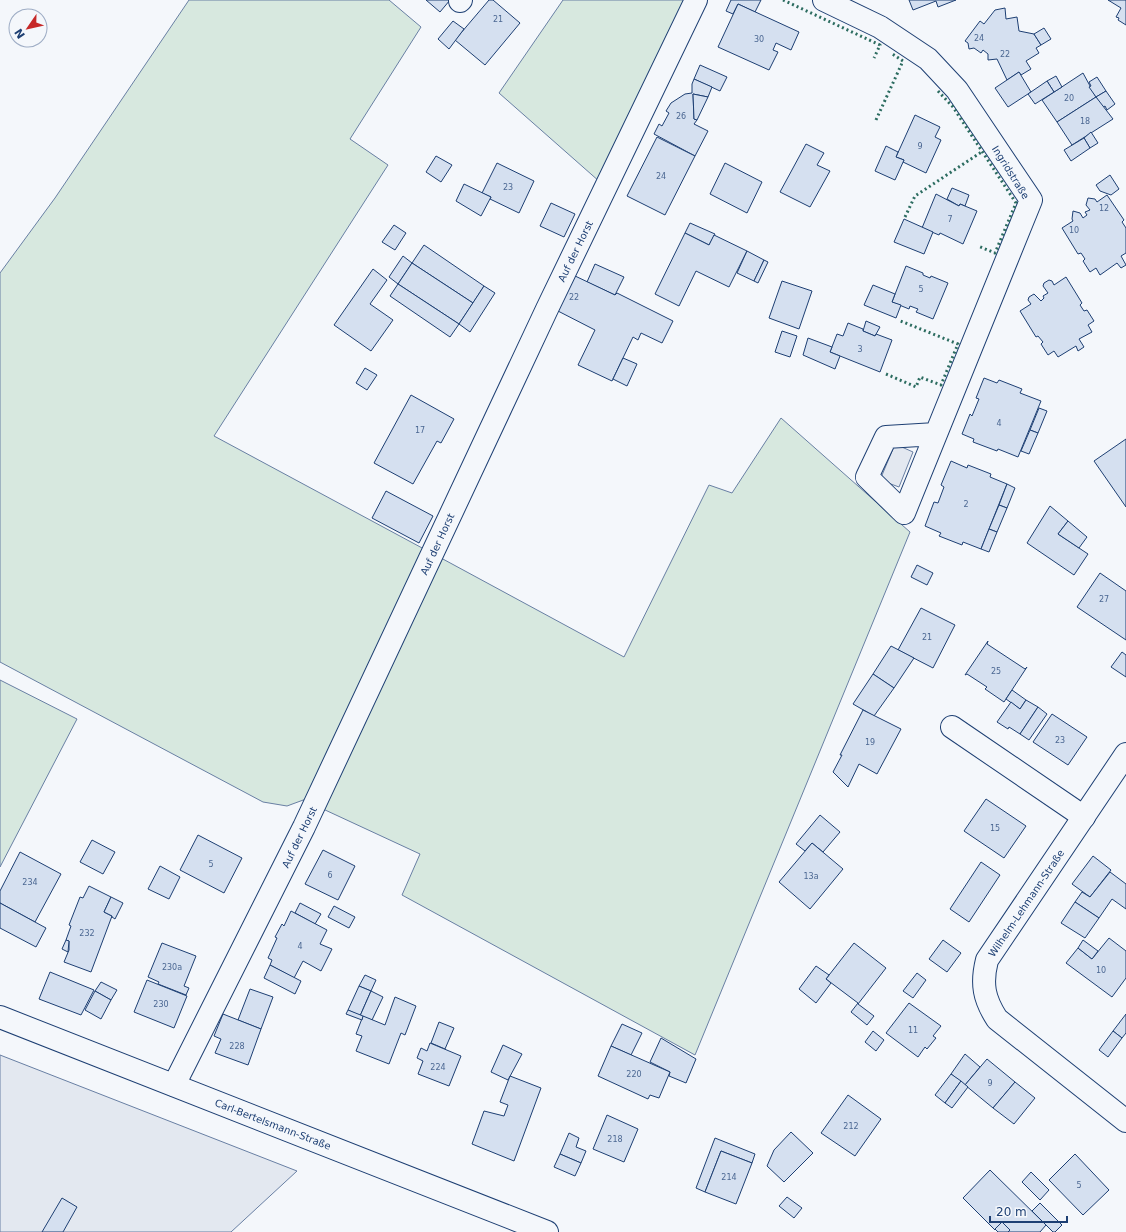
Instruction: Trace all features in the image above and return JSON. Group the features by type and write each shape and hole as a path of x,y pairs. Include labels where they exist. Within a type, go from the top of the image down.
{"street":[{"name":"Auf der Horst","path":"174,1085 304,826 540,324 696,0"},
{"name":"Ingridstraße","path":"824,0 880,27 928,59 957,90 1031,200 936,434"},
{"path":"952,727 1084,817"},
{"name":"Wilhelm-Lehmann-Straße","path":"1126,754 987,960 983,976 984,992 988,1006 997,1019 1126,1121"},
{"name":"Carl-Bertelsmann-Straße","path":"0,1017 546,1232"}],"shaded area":[{"path":"189,0 389,0 421,27 350,139 388,165 214,436 424,549 306,799 287,806 263,802 0,662 0,273 55,198"},
{"path":"563,0 687,0 600,182 499,93"},
{"path":"781,418 910,532 695,1055 402,895 420,854 323,809 441,558 624,657 709,485 732,493"},
{"path":"895,444 913,452 899,487 880,480"},
{"path":"0,680 77,719 0,867"},
{"path":"0,1055 297,1171 231,1232 0,1232"}],"building":[{"path":"426,0 450,0 440,12"},
{"path":"489,0 493,0 520,23 485,65 455,40"},
{"path":"731,0 761,0 755,12 738,4 733,14 726,11"},
{"path":"909,0 956,0 938,7 936,1 913,10"},
{"path":"1108,0 1126,0 1126,25 1116,17 1121,8"},
{"path":"738,4 799,32 791,50 776,43 773,50 778,52 769,70 718,47"},
{"path":"1005,8 1006,19 1017,17 1019,31 1034,34 1041,45 1036,48 1039,53 1026,61 1031,69 1021,75 1019,72 1007,80 997,59 988,60 988,54 983,50 981,53 974,48 969,49 968,43 965,41 980,21 984,24 995,10"},
{"path":"453,21 464,29 449,49 438,39"},
{"path":"1044,28 1051,39 1041,45 1034,34"},
{"path":"700,65 727,77 720,91 694,79"},
{"path":"1019,72 1031,92 1008,107 995,88"},
{"path":"1083,73 1096,97 1057,122 1042,100"},
{"path":"1056,76 1062,87 1054,92 1047,81"},
{"path":"1097,77 1106,91 1096,97 1089,87 1091,86 1089,82"},
{"path":"694,79 712,87 708,97 693,94 694,119 697,120 694,124 708,131 695,156 654,134 659,124 662,126 669,113 666,111 671,103 685,94 692,93 692,84"},
{"path":"1047,81 1054,92 1035,104 1028,94"},
{"path":"1106,91 1115,104 1107,110 1105,106 1102,108 1096,97"},
{"path":"693,94 708,97 697,120 694,119"},
{"path":"1096,97 1113,119 1072,145 1057,122"},
{"path":"915,115 940,127 935,137 941,140 926,173 896,157"},
{"path":"1091,132 1098,143 1090,148 1084,138"},
{"path":"657,137 695,156 665,215 627,196"},
{"path":"1084,138 1090,148 1071,161 1064,150"},
{"path":"806,144 824,153 817,165 830,171 810,207 780,192"},
{"path":"886,146 898,152 896,157 904,160 895,180 875,171"},
{"path":"436,156 452,165 441,182 426,172"},
{"path":"497,163 534,181 519,213 490,199 491,197 482,193"},
{"path":"725,163 762,182 747,213 710,194"},
{"path":"1110,175 1119,189 1111,195 1100,191 1096,185"},
{"path":"464,184 491,197 481,216 456,201"},
{"path":"952,188 969,195 965,206 960,204 959,206 947,199"},
{"path":"936,194 959,206 960,204 977,211 963,244 940,233 939,235 922,228"},
{"path":"1107,195 1124,220 1122,222 1126,228 1126,253 1121,256 1126,265 1121,268 1117,263 1100,275 1096,268 1090,272 1083,261 1085,259 1081,253 1078,254 1062,228 1073,221 1073,211 1080,213 1083,218 1087,215 1085,212 1090,210 1086,205 1088,198 1095,199 1097,202"},
{"path":"551,203 575,214 564,237 540,226"},
{"path":"904,219 933,232 924,254 894,242"},
{"path":"690,223 715,234 709,245 685,233"},
{"path":"394,225 406,233 395,250 382,242"},
{"path":"685,233 709,245 714,235 747,251 729,287 696,271 679,306 655,294"},
{"path":"424,245 484,286 473,303 412,263"},
{"path":"747,251 764,260 754,281 737,273"},
{"path":"403,256 412,263 398,284 389,277"},
{"path":"764,260 768,262 758,283 754,281"},
{"path":"412,263 473,303 459,324 398,284"},
{"path":"595,264 624,277 615,295 587,282"},
{"path":"906,266 923,273 923,275 930,278 931,276 948,283 933,319 916,312 918,309 910,306 909,309 892,302"},
{"path":"373,269 387,280 370,304 393,320 371,351 334,325"},
{"path":"573,275 615,295 617,293 673,321 662,343 641,333 638,340 633,337 612,381 578,365 595,330 556,310"},
{"path":"1066,277 1082,303 1080,305 1084,311 1087,310 1094,321 1088,325 1092,332 1079,339 1084,347 1078,351 1076,346 1058,357 1054,351 1048,355 1041,344 1043,342 1038,336 1036,337 1020,311 1031,304 1028,300 1029,297 1034,294 1041,301 1044,298 1043,296 1048,293 1043,286 1044,283 1049,280 1052,281 1054,285"},
{"path":"782,281 812,291 799,329 769,318"},
{"path":"398,284 459,324 450,337 390,296"},
{"path":"873,285 895,294 892,302 901,305 896,318 864,305"},
{"path":"484,286 495,293 470,332 459,324"},
{"path":"866,321 880,327 875,336 863,331"},
{"path":"848,323 875,336 876,334 892,340 880,372 830,352 837,334 843,336"},
{"path":"782,331 797,336 790,357 775,352"},
{"path":"808,338 832,347 830,352 840,356 835,369 803,355"},
{"path":"623,358 637,364 627,386 613,379"},
{"path":"365,368 377,375 367,390 356,383"},
{"path":"984,378 997,383 999,380 1022,389 1020,393 1041,401 1018,457 998,449 997,451 973,442 974,439 962,434 970,414 972,416 979,399 976,398"},
{"path":"411,395 454,419 441,443 437,441 413,484 374,463"},
{"path":"1039,408 1047,411 1038,433 1030,430"},
{"path":"1030,430 1038,433 1029,454 1021,451"},
{"path":"1126,439 1126,507 1094,461"},
{"path":"951,461 967,468 968,465 991,474 990,477 1007,484 981,549 963,542 962,545 939,536 941,533 925,526 934,502 938,503 944,487 941,485"},
{"path":"1007,484 1015,488 1007,508 999,505"},
{"path":"386,491 433,516 419,543 372,518"},
{"path":"999,505 1007,508 997,532 989,529"},
{"path":"1050,506 1068,521 1058,534 1088,554 1074,575 1027,543"},
{"path":"1068,521 1087,537 1079,548 1058,534"},
{"path":"989,529 997,532 989,552 981,549"},
{"path":"917,565 933,573 927,585 911,577"},
{"path":"1100,573 1126,591 1126,640 1077,607"},
{"path":"921,608 955,625 933,668 898,650"},
{"path":"988,641 987,644 1025,669 1027,667 1004,702 985,689 987,687 967,674 965,675"},
{"path":"891,646 914,658 894,688 873,674"},
{"path":"1122,652 1126,655 1126,677 1111,667"},
{"path":"873,674 894,688 874,716 853,704"},
{"path":"1012,690 1026,700 1020,709 1006,699"},
{"path":"1026,700 1038,707 1020,734 997,722 1011,702 1020,709"},
{"path":"1038,707 1047,714 1029,740 1020,734"},
{"path":"863,710 901,729 877,774 859,764 848,787 833,772"},
{"path":"1052,714 1087,737 1068,765 1033,742"},
{"path":"986,799 1026,826 1004,858 964,831"},
{"path":"820,815 840,832 823,852 812,843 805,851 796,844"},
{"path":"198,835 242,858 224,893 180,870"},
{"path":"92,840 115,852 103,874 80,862"},
{"path":"812,843 843,869 810,909 779,882"},
{"path":"323,850 355,866 338,900 305,884"},
{"path":"20,852 61,874 35,922 0,903 0,891"},
{"path":"1093,856 1111,870 1090,897 1072,884"},
{"path":"981,862 1000,875 969,922 950,909"},
{"path":"160,866 180,877 169,899 148,889"},
{"path":"1110,872 1126,884 1126,909 1112,899 1099,918 1075,902 1082,892 1090,897"},
{"path":"89,886 111,897 104,912 112,916 91,972 64,962 69,950 69,941 66,940 71,926 69,925 80,897 83,898"},
{"path":"111,897 123,903 115,919 104,912"},
{"path":"1075,902 1099,918 1085,938 1061,923"},
{"path":"0,903 46,928 36,947 0,928"},
{"path":"300,903 321,914 315,924 295,913"},
{"path":"334,906 355,917 349,928 328,917"},
{"path":"291,911 327,930 320,944 332,949 321,971 303,961 294,978 270,965 272,960 268,958 277,938 275,937 282,924 284,926"},
{"path":"1109,938 1126,951 1126,978 1112,997 1066,963 1078,948 1092,959"},
{"path":"66,940 69,941 68,952 62,949"},
{"path":"943,940 961,953 947,972 929,959"},
{"path":"1083,940 1098,951 1092,959 1078,948"},
{"path":"162,943 196,956 184,986 189,988 186,995 158,984 159,982 148,977"},
{"path":"854,943 886,968 858,1004 874,1016 867,1025 851,1012 858,1003 826,979"},
{"path":"270,965 301,981 295,994 264,978"},
{"path":"816,966 829,975 826,979 831,983 816,1003 799,989"},
{"path":"50,972 94,990 81,1015 39,999"},
{"path":"917,973 926,980 913,998 903,991"},
{"path":"365,975 376,980 371,991 359,986"},
{"path":"147,980 187,996 174,1028 134,1012"},
{"path":"101,982 117,990 111,1000 95,991"},
{"path":"359,986 371,991 360,1016 348,1010"},
{"path":"250,989 273,997 261,1029 238,1020"},
{"path":"95,991 111,1000 101,1019 85,1010"},
{"path":"371,991 383,997 372,1020 360,1016"},
{"path":"395,997 416,1006 405,1035 401,1033 389,1064 356,1051 362,1036 356,1034 363,1016 385,1025"},
{"path":"909,1003 941,1026 933,1036 936,1038 927,1049 925,1047 918,1057 886,1033"},
{"path":"348,1010 363,1016 362,1020 346,1014"},
{"path":"223,1014 261,1029 248,1065 215,1053 221,1039 214,1036"},
{"path":"1126,1014 1126,1033 1122,1038 1113,1031"},
{"path":"439,1022 454,1028 445,1049 431,1043"},
{"path":"622,1024 642,1033 631,1055 611,1046"},
{"path":"873,1031 884,1040 876,1051 865,1042"},
{"path":"1113,1031 1122,1038 1108,1057 1099,1050"},
{"path":"661,1038 696,1059 686,1083 669,1076 670,1072 650,1062"},
{"path":"430,1043 461,1056 449,1086 418,1074 423,1061 417,1058 421,1048 427,1051"},
{"path":"503,1045 522,1054 508,1080 491,1072"},
{"path":"611,1046 670,1072 659,1098 650,1095 648,1099 598,1076"},
{"path":"965,1054 980,1067 965,1085 951,1074"},
{"path":"987,1059 1015,1082 993,1108 965,1085"},
{"path":"951,1074 961,1081 945,1103 935,1095"},
{"path":"510,1076 541,1088 514,1161 472,1144 484,1111 504,1116 508,1105 500,1102"},
{"path":"961,1081 968,1087 952,1108 945,1103"},
{"path":"1015,1082 1035,1098 1014,1124 993,1108"},
{"path":"848,1095 881,1119 855,1156 821,1133"},
{"path":"607,1115 638,1129 624,1162 593,1149"},
{"path":"791,1132 813,1153 784,1182 767,1166 774,1150"},
{"path":"569,1133 579,1138 576,1147 586,1151 581,1163 560,1154"},
{"path":"715,1138 755,1154 752,1163 721,1151 705,1192 696,1188"},
{"path":"721,1151 752,1163 736,1204 705,1192"},
{"path":"560,1154 581,1163 575,1176 554,1167"},
{"path":"1075,1154 1109,1190 1083,1215 1049,1180"},
{"path":"990,1170 1046,1225 1040,1232 1008,1232 1010,1230 1002,1222 995,1230 963,1198"},
{"path":"1031,1172 1049,1190 1040,1200 1022,1182"},
{"path":"787,1197 802,1208 794,1218 779,1206"},
{"path":"62,1198 77,1207 63,1232 42,1232"},
{"path":"1040,1203 1062,1225 1055,1232 1053,1232 1032,1211"},
{"path":"1002,1222 1010,1230 1008,1232 998,1232 995,1229"}],"hedge":[{"path":"783,0 880,45 874,58"},
{"path":"876,120 903,61 891,53"},
{"path":"938,91 953,107 1016,203 995,253 978,246"},
{"path":"905,217 915,196 983,151"},
{"path":"886,374 916,387 920,377 941,385 958,344 898,320"}]}
